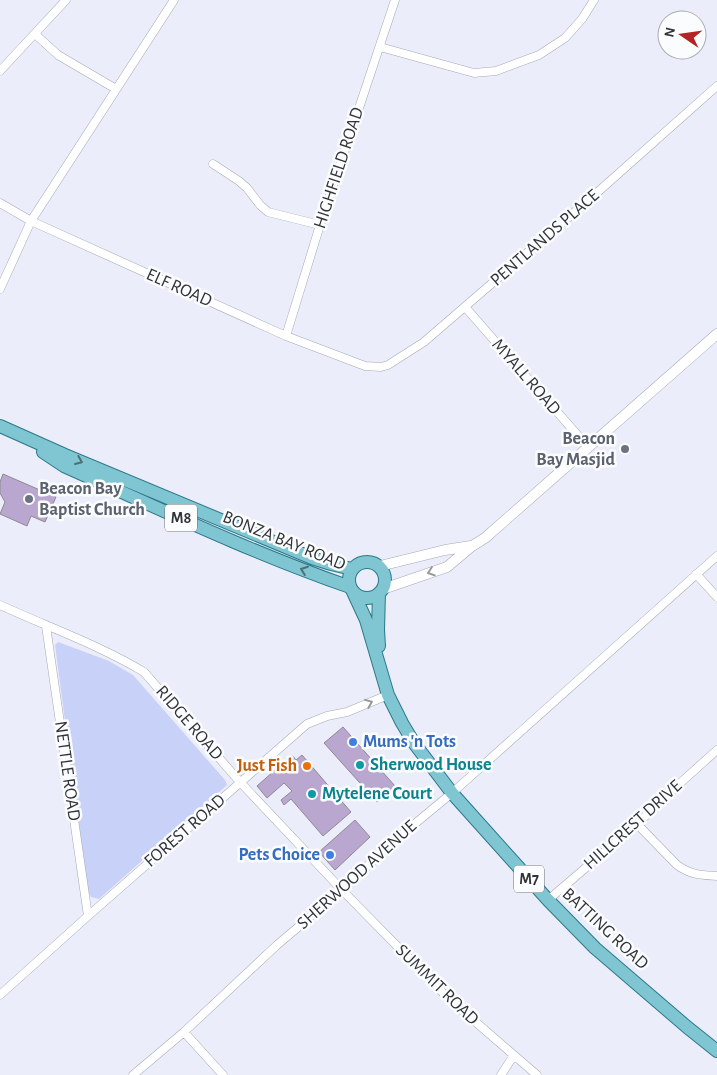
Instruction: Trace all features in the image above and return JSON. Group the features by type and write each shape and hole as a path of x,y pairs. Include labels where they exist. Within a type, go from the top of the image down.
{"main road":[{"name":"BONZA BAY ROAD","path":"0,426 312,558 352,569"},
{"name":"BONZA BAY ROAD","path":"18,435 64,466 288,565 351,589"},
{"path":"368,561 380,566 385,577 385,583 381,591 369,598 363,598 351,589 349,575 352,569 356,565 368,561"},
{"name":"BATTING ROAD","path":"351,589 366,620 388,695 414,742 452,793 548,900 595,948 717,1051"},
{"name":"BATTING ROAD","path":"381,591 378,630 382,673"}],"street":[{"path":"0,71 66,0"},
{"path":"0,289 31,221 174,0"},
{"name":"HIGHFIELD ROAD","path":"286,336 320,225 395,0"},
{"path":"380,47 474,73 496,71 539,55 565,38 582,19 594,0"},
{"path":"35,34 58,54 116,89"},
{"name":"PENTLANDS PLACE","path":"361,365 382,367 388,365 424,342 717,86"},
{"path":"213,164 239,180 268,212 320,225"},
{"name":"ELF ROAD","path":"0,204 31,221 286,336 361,365"},
{"name":"MYALL ROAD","path":"465,307 588,448"},
{"path":"381,591 447,567 472,546 480,542 717,334"},
{"path":"380,566 444,550 472,546"},
{"name":"SHERWOOD AVENUE","path":"134,1075 184,1032 277,945 342,890 394,841 452,793 717,556"},
{"path":"696,574 717,597"},
{"name":"RIDGE ROAD","path":"0,605 82,640 144,672 240,782 342,890"},
{"name":"NETTLE ROAD","path":"46,626 88,916"},
{"name":"FOREST ROAD","path":"0,996 88,916 307,724 326,716 351,710 388,695"},
{"name":"HILLCREST DRIVE","path":"548,900 637,824 717,750"},
{"path":"637,824 683,869 696,875 717,876"},
{"name":"SUMMIT ROAD","path":"342,890 449,999 538,1075"},
{"path":"184,1032 223,1075"},
{"path":"501,1075 514,1055"}],"shaded area":[{"path":"58,642 109,661 133,675 225,780 227,785 99,899 91,897 87,888 55,645"}],"building":[{"name":"Beacon Bay Baptist Church","path":"3,474 56,497 45,522 31,516 27,526 0,514 5,502 0,493 0,482"},
{"name":"Sherwood House","path":"343,727 395,786 377,802 324,743"},
{"name":"Mytelene Court","path":"292,755 296,760 302,755 351,812 323,836 291,799 284,805 281,800 292,791 284,783 267,798 257,786"},
{"path":"355,820 370,837 335,870 319,852"}],"place":[{"name":"Beacon Bay Masjid","path":"625,449"},
{"name":"Beacon Bay Baptist Church","path":"29,499"},
{"name":"Mums 'n Tots","path":"353,742"},
{"name":"Sherwood House","path":"360,765"},
{"name":"Just Fish","path":"307,766"},
{"name":"Mytelene Court","path":"312,794"},
{"name":"Pets Choice","path":"330,855"}]}
